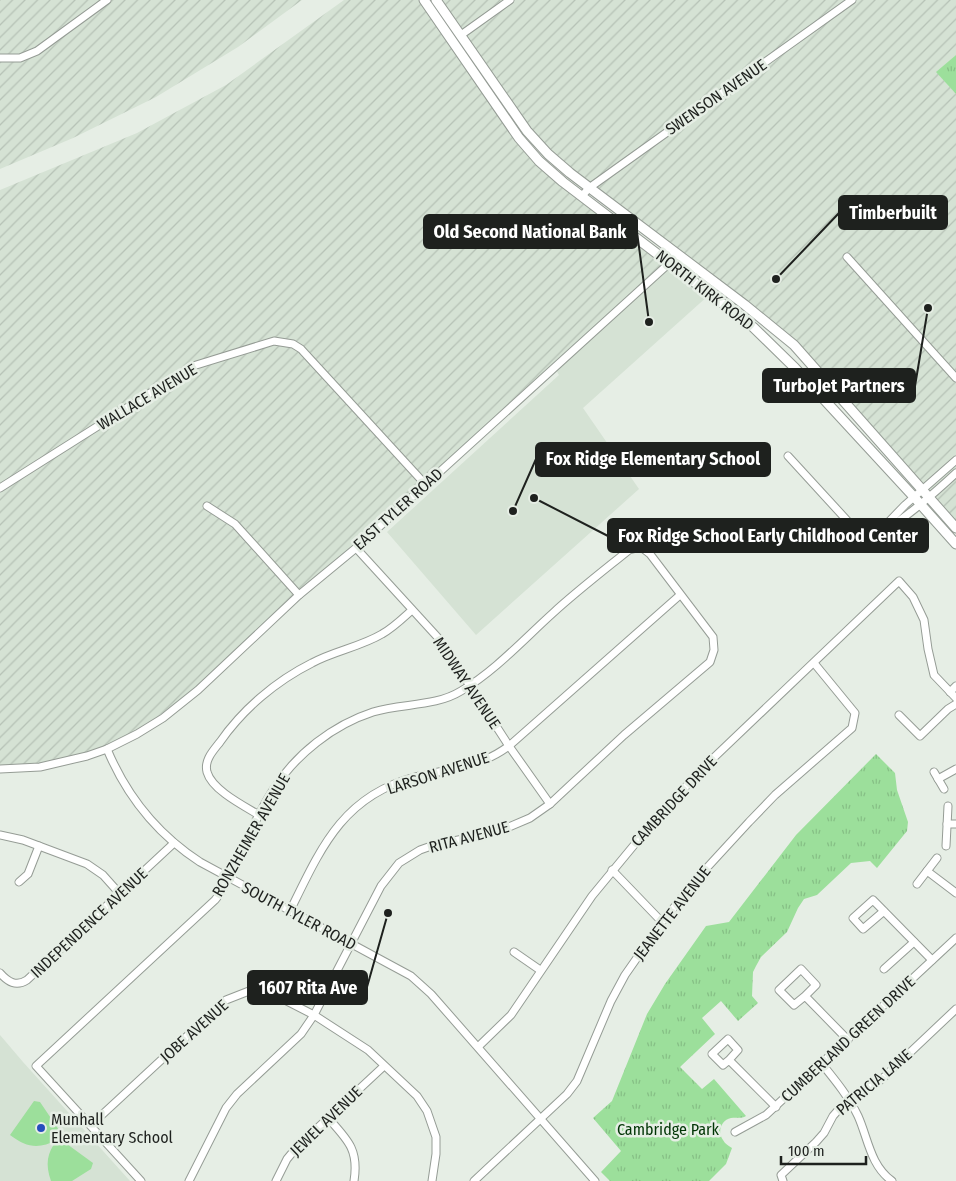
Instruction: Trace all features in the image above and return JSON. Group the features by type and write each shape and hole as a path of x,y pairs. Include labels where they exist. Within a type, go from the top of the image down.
{"main road":[{"name":"NORTH KIRK ROAD","path":"424,0 528,149 551,172 754,327 794,367 956,544"},
{"name":"NORTH KIRK ROAD","path":"436,0 536,142 558,164 745,305 794,346 956,528"}],"street":[{"path":"0,58 20,58 38,51 108,0"},
{"path":"461,36 510,0"},
{"name":"SWENSON AVENUE","path":"582,196 589,188 852,0"},
{"name":"EAST TYLER ROAD","path":"107,749 163,718 198,690 299,595 356,548 670,262 676,254"},
{"path":"847,257 956,378"},
{"name":"WALLACE AVENUE","path":"0,488 193,366 274,341 293,344 301,349 425,484"},
{"path":"788,456 861,534 876,535 884,524 956,473"},
{"path":"925,494 956,460"},
{"path":"208,506 235,524 299,595"},
{"name":"RONZHEIMER AVENUE","path":"91,1125 36,1066 215,900 229,878 273,790 306,751 347,723 372,713 396,706 448,698 469,686 629,550 641,547 650,554 680,595"},
{"name":"MIDWAY AVENUE","path":"356,548 441,641 509,746 550,804"},
{"name":"CAMBRIDGE DRIVE","path":"479,1046 511,1015 577,916 612,870 658,816 704,766 899,581 913,597 924,620 934,675 953,689"},
{"name":"RITA AVENUE","path":"189,1181 226,1108 237,1094 301,1034 314,1015 381,886 407,857 434,845 481,836 512,827 530,818 550,804 624,735 710,662 713,653 713,637 680,595"},
{"name":"LARSON AVENUE","path":"290,911 322,847 335,828 366,799 415,777 467,766 486,759 509,746 680,595"},
{"path":"259,815 236,802 211,781 206,765 208,758 227,732 256,701 289,676 319,660 382,634 395,626 412,610"},
{"name":"JEANETTE AVENUE","path":"474,1181 567,1094 577,1081 611,1001 625,975 662,922 703,872 775,795 852,728 855,713 814,663"},
{"path":"953,689 956,698"},
{"path":"899,715 920,736 948,708 956,704"},
{"path":"0,769 23,769 57,764 107,749"},
{"name":"SOUTH TYLER ROAD","path":"107,749 124,786 138,806 174,844 200,862 410,976 432,994 479,1046 592,1180"},
{"path":"944,789 936,775 956,769"},
{"path":"946,846 948,806"},
{"path":"947,824 956,824"},
{"path":"0,836 23,840 92,867 120,894"},
{"name":"INDEPENDENCE AVENUE","path":"0,973 7,981 13,984 22,983 27,980 174,844"},
{"path":"19,882 28,874 39,846"},
{"path":"917,884 937,858"},
{"path":"612,870 662,922"},
{"path":"927,870 956,893"},
{"path":"884,911 932,960"},
{"name":"CUMBERLAND GREEN DRIVE","path":"735,1132 766,1116 956,938"},
{"path":"884,969 914,942"},
{"path":"514,952 540,970"},
{"path":"801,969 816,985 805,996 794,1005 779,990 801,969"},
{"name":"JOBE AVENUE","path":"91,1125 217,1007 236,995 249,991 271,993 314,1015 368,1050 417,1096 427,1111 436,1137 436,1154 432,1181"},
{"path":"805,996 848,1040"},
{"name":"PATRICIA LANE","path":"783,1181 781,1175 824,1133 833,1116 840,1108 882,1079 956,1009"},
{"path":"729,1060 776,1107"},
{"path":"822,1064 851,1102 875,1160 886,1177 892,1181"},
{"name":"JEWEL AVENUE","path":"276,1181 287,1159 297,1147 384,1066"},
{"path":"328,1118 348,1139 352,1148 356,1169 354,1181"},
{"path":"91,1125 141,1181"}],"shaded area":[{"path":"0,0 302,0 238,47 156,97 73,138 0,169"},
{"path":"344,0 420,0 511,132 665,263 198,686 157,717 106,745 73,758 11,767 0,766 0,190 137,133 226,85"},
{"path":"440,0 848,0 589,184 541,143"},
{"path":"857,0 956,0 956,55 937,72 956,94 956,521 822,371 594,188"},
{"path":"671,266 709,295 583,408 639,489 476,635 387,532 559,375 556,370"},
{"name":"Munhall Elementary School","path":"0,1035 23,1062 130,1181 0,1181"}],"green space":[{"path":"956,55 956,94 936,72"},
{"name":"Cambridge Park","path":"876,754 895,773 897,790 908,822 907,831 877,868 870,861 851,863 817,895 804,899 787,932 761,957 753,972 752,996 758,1003 738,1021 721,1001 702,1018 715,1034 680,1067 702,1089 714,1079 746,1116 728,1119 722,1124 720,1130 721,1137 732,1148 726,1164 709,1181 610,1181 601,1172 621,1151 593,1118 612,1101 647,1014 665,984 706,926 729,922 796,835"},
{"path":"34,1101 40,1102 63,1136 60,1139 93,1163 91,1169 72,1181 51,1181 48,1159 57,1140 44,1145 33,1146 22,1143 10,1135"}],"place":[{"name":"Timberbuilt","path":"776,279"},
{"name":"TurboJet Partners","path":"928,308"},
{"name":"Old Second National Bank","path":"649,322"},
{"name":"Fox Ridge School Early Childhood Center","path":"534,498"},
{"name":"Fox Ridge Elementary School","path":"513,511"},
{"name":"1607 Rita Ave","path":"388,913"},
{"name":"Munhall Elementary School","path":"41,1128"}]}
